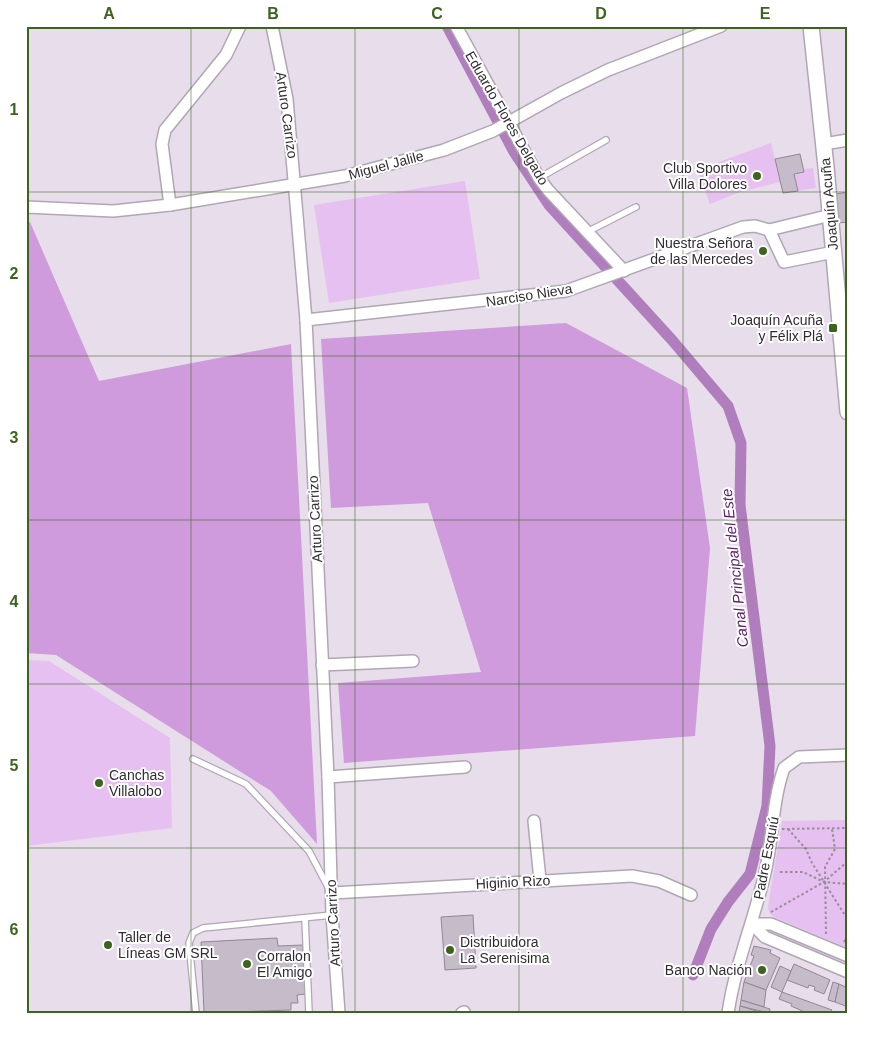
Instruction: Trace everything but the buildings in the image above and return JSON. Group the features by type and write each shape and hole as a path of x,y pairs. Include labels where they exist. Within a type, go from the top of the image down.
{"street":[{"path":"170,205 162,144 166,130 226,55 240,26"},
{"name":"Arturo Carrizo","path":"272,26 287,99 296,185 306,320 328,777 332,915 339,1013"},
{"name":"Eduardo Flores Delgado","path":"456,26 539,178 624,272"},
{"name":"Miguel Jalile","path":"26,207 113,211 170,205 345,176 444,150 493,131 560,93 600,74 720,26"},
{"name":"Joaquín Acuña","path":"811,26 834,252 843,314 848,412"},
{"path":"824,144 848,140"},
{"name":"Narciso Nieva","path":"306,320 566,292 744,227 755,226 769,230 830,215"},
{"path":"769,230 784,262 834,252"},
{"path":"322,666 413,661"},
{"name":"Padre Esquiú","path":"728,1013 736,972 752,924 765,872 780,778 784,768 790,761 799,757 810,755 848,755"},
{"path":"328,777 465,767"},
{"path":"534,821 540,880"},
{"name":"Higinio Rizo","path":"332,893 632,876 659,881 691,895"},
{"path":"752,924 771,924 848,956"},
{"path":"752,924 765,937 848,972"}],"lane":[{"path":"539,178 606,140"},
{"path":"587,232 636,208"},
{"path":"194,759 246,784 309,852 332,893"},
{"path":"196,1013 189,943 193,933 203,928 332,915"},
{"path":"305,918 309,1013"}],"path":[{"path":"826,934 824,882 825,867 834,849 832,828"},
{"path":"772,830 848,828"},
{"path":"788,829 806,849 812,864 848,920"},
{"path":"752,924 824,882 848,861"},
{"path":"780,872 802,872 824,882 848,884"},
{"path":"844,942 848,935"}],"shaded area":[{"name":"Club Sportivo Villa Dolores","path":"771,143 775,159 800,154 803,169 813,168 816,188 783,193 780,182 740,192 710,204 697,170"},
{"path":"465,181 480,279 329,303 314,205"},
{"path":"26,222 30,222 99,381 291,344 317,844 271,791 56,655 26,653"},
{"path":"566,323 687,388 710,548 695,736 344,763 338,683 481,672 428,503 331,508 321,339"},
{"name":"Canchas Villalobo","path":"26,660 49,661 170,738 172,828 26,846"},
{"path":"848,820 848,948 774,917 769,913 768,907 782,821"}],"waterway":[{"name":"Canal Principal del Este","path":"447,26 514,152 549,205 672,340 728,406 741,443 740,505 770,746 767,806 750,874 728,902 711,929 693,975"}],"place":[{"name":"Club Sportivo Villa Dolores","path":"757,176"},
{"name":"Nuestra Señora de las Mercedes","path":"763,251"},
{"name":"Joaquín Acuña y Félix Plá","path":"833,328"},
{"name":"Canchas Villalobo","path":"99,783"},
{"name":"Taller de Líneas GM SRL","path":"108,945"},
{"name":"Distribuidora La Serenisima","path":"450,950"},
{"name":"Corralon El Amigo","path":"247,964"},
{"name":"Banco Nación","path":"762,970"}]}
